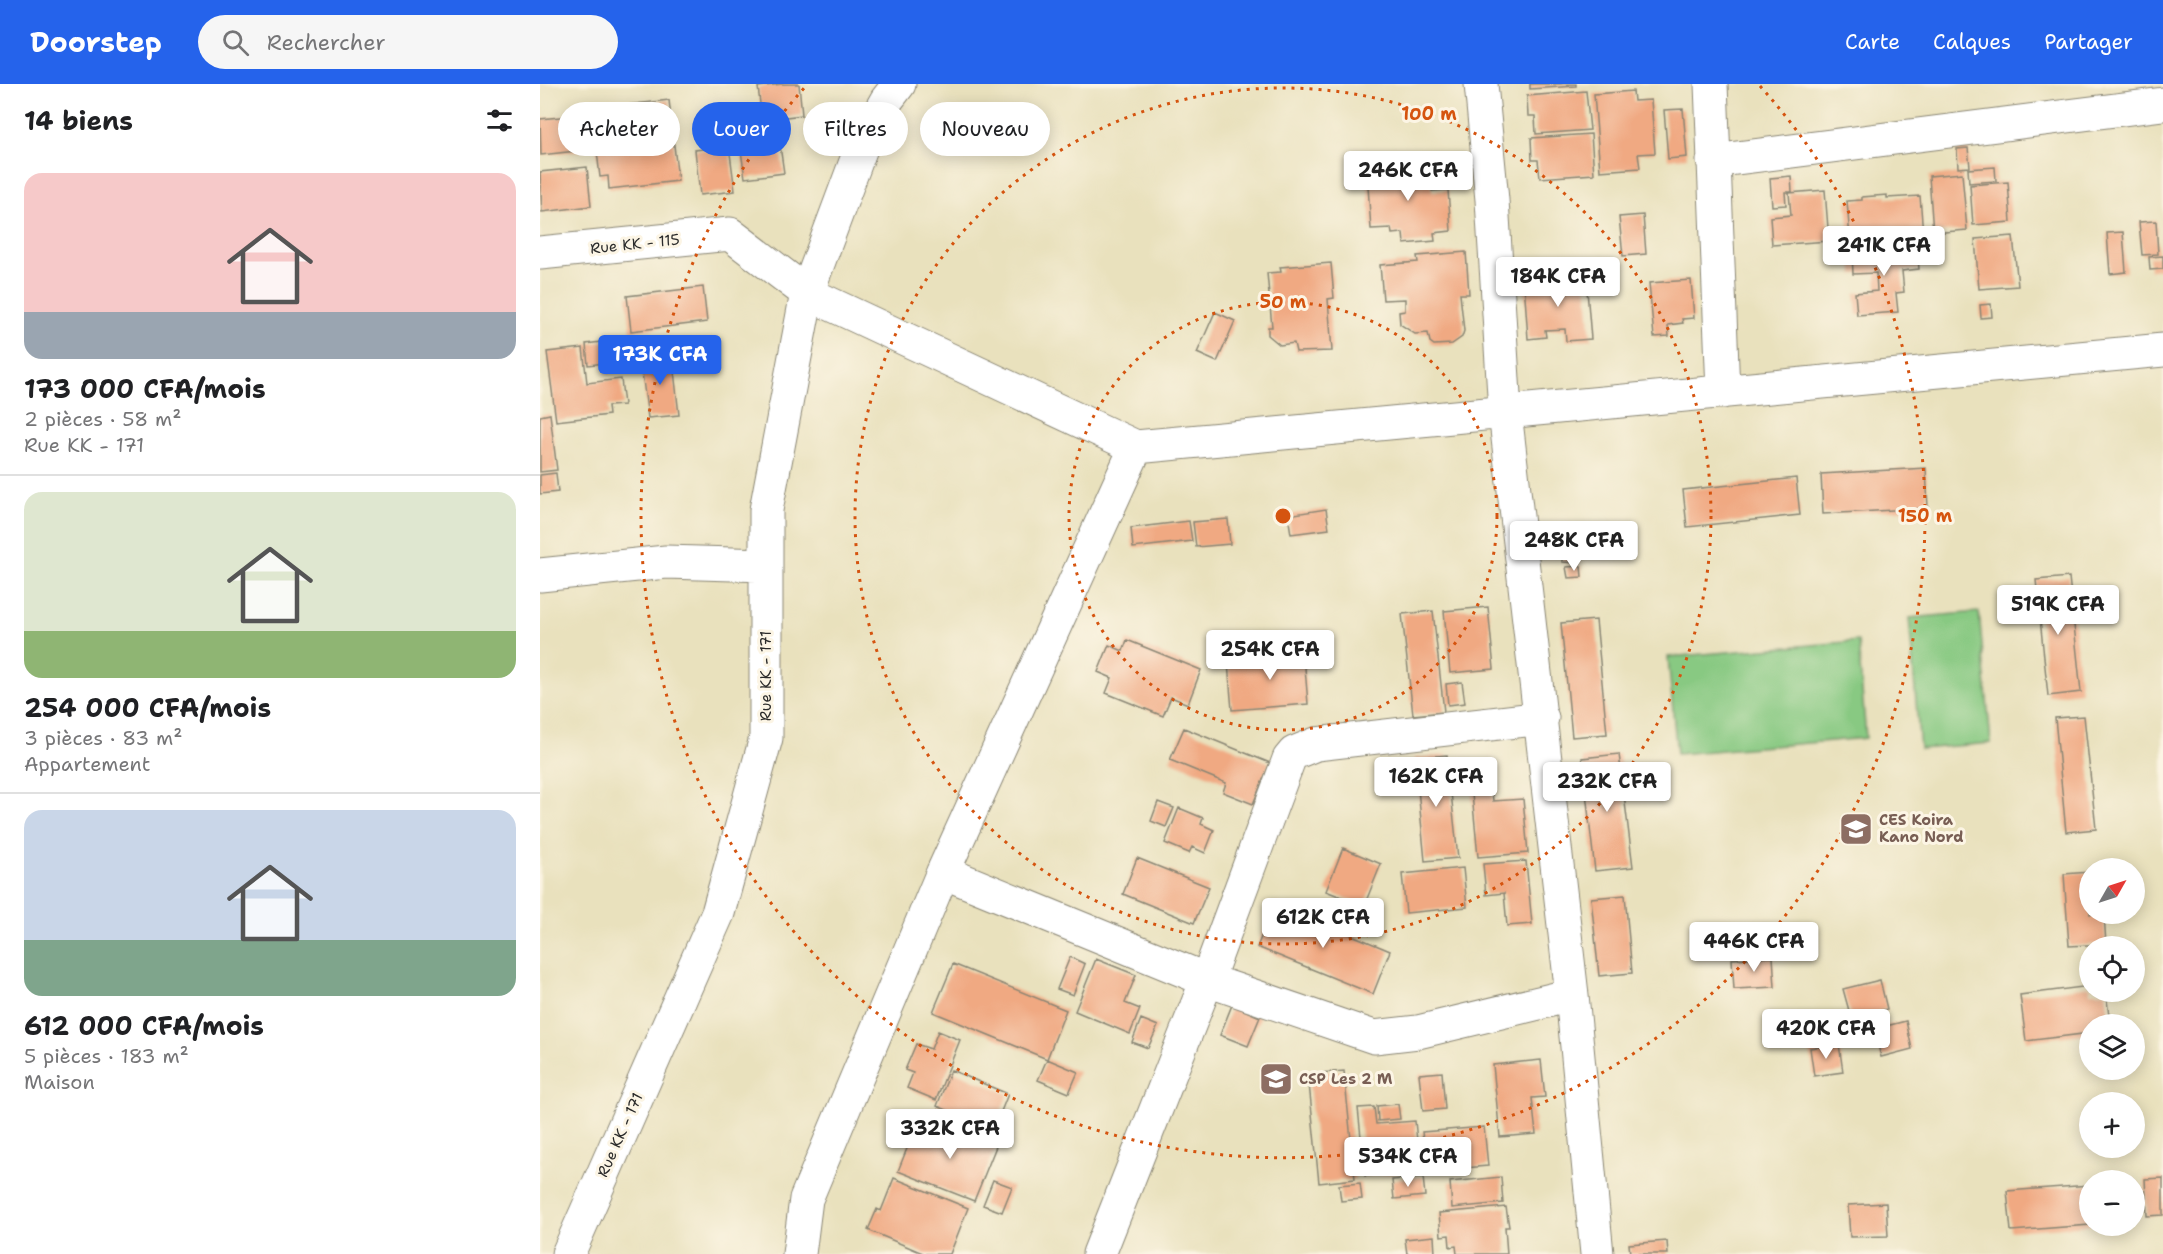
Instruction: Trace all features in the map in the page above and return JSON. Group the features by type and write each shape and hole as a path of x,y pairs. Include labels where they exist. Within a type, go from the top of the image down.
{"street":[{"name":"Rue KK - 171","path":"568,1254 718,913 766,738 766,510 807,292 864,140 886,101 900,84"},
{"path":"1481,84 1492,200 1505,412 1542,718 1597,1254"},
{"path":"1711,84 1724,392"},
{"path":"1713,161 2163,104"},
{"name":"Rue KK - 115","path":"540,254 730,234 807,292"},
{"path":"807,292 1136,447 2163,350"},
{"path":"799,1254 806,1199 944,872 1136,447"},
{"path":"540,575 666,562 766,565"},
{"path":"1099,1254 1207,980 1288,759 1294,753 1316,744 1542,718"},
{"path":"944,872 1207,980 1374,1037 1418,1032 1572,995"}],"green space":[{"path":"1979,612 1991,743 1920,749 1909,618"},
{"path":"1858,641 1866,738 1677,754 1668,657"}],"building":[{"path":"799,84 802,115 791,116 791,102 760,102 758,87"},
{"path":"1530,84 1576,84 1576,86 1530,89"},
{"path":"1586,91 1590,130 1536,134 1535,116 1528,116 1527,96"},
{"path":"1633,91 1634,101 1651,100 1655,153 1638,154 1640,168 1600,171 1594,94"},
{"path":"1683,109 1687,157 1668,159 1664,110"},
{"path":"558,117 558,153 541,155 540,119"},
{"path":"1591,134 1594,174 1540,178 1538,160 1532,160 1531,138"},
{"path":"1968,148 1970,167 1958,168 1957,149"},
{"path":"598,156 675,156 678,181 609,189 608,176 600,177"},
{"path":"696,156 730,156 735,191 700,195"},
{"path":"742,156 782,156 784,173 745,178"},
{"path":"1430,160 1432,191 1448,190 1451,231 1434,233 1435,241 1404,244 1403,233 1392,234 1391,228 1371,229 1367,172 1386,170 1386,163"},
{"path":"587,167 591,206 542,212 540,172"},
{"path":"1995,167 1996,181 1969,183 1968,169"},
{"path":"1962,173 1967,230 1933,233 1929,176"},
{"path":"1791,176 1792,192 1785,192 1786,205 1772,206 1770,178"},
{"path":"2008,182 2011,222 1973,225 1970,185"},
{"path":"1825,190 1829,241 1772,245 1770,217 1791,215 1789,193"},
{"path":"1887,195 1887,198 1920,196 1923,234 1850,239 1847,201"},
{"path":"1643,215 1646,254 1623,256 1619,217"},
{"path":"2156,221 2158,254 2142,255 2139,222"},
{"path":"2123,232 2126,272 2110,274 2107,233"},
{"path":"2013,236 2018,286 1979,289 1975,239"},
{"path":"1899,243 1900,249 1917,248 1919,269 1902,271 1904,292 1896,293 1898,312 1857,315 1855,293 1877,291 1876,273 1853,274 1852,253 1884,250 1884,244"},
{"path":"1466,252 1469,294 1460,294 1464,331 1462,337 1452,344 1434,345 1430,342 1428,333 1415,334 1400,324 1399,312 1405,311 1405,299 1383,300 1380,265 1418,262 1417,256"},
{"path":"2163,256 2163,269 2150,270 2149,257"},
{"path":"1331,263 1334,298 1328,299 1332,351 1296,352 1294,343 1280,345 1268,335 1268,327 1272,327 1267,273 1281,272 1280,267"},
{"path":"1586,278 1591,339 1566,341 1565,329 1545,330 1546,337 1528,339 1524,282"},
{"path":"1691,280 1694,318 1682,319 1683,323 1668,325 1669,336 1654,337 1649,283"},
{"path":"703,287 707,322 631,331 627,296"},
{"path":"1991,304 1992,317 1981,318 1980,305"},
{"path":"1215,312 1235,321 1217,362 1197,353"},
{"path":"616,340 617,350 621,350 623,371 606,373 605,363 588,365 586,344"},
{"path":"583,348 587,383 621,379 624,405 608,406 609,415 556,421 547,352"},
{"path":"672,353 679,415 648,418 640,357"},
{"path":"550,414 557,470 540,472 540,416"},
{"path":"1926,468 1928,508 1823,514 1821,474"},
{"path":"556,473 558,492 540,494 540,475"},
{"path":"1796,478 1800,515 1687,527 1683,490"},
{"path":"1326,509 1329,529 1291,534 1288,515"},
{"path":"1228,519 1230,544 1196,547 1193,522"},
{"path":"1189,521 1192,541 1133,548 1131,528"},
{"path":"1562,548 1580,548 1580,563 1562,562"},
{"path":"1581,566 1582,577 1568,578 1566,567"},
{"path":"2069,577 2081,692 2048,696 2036,580"},
{"path":"1488,607 1494,669 1450,673 1444,611"},
{"path":"1433,611 1444,712 1413,715 1402,614"},
{"path":"1596,620 1607,734 1572,737 1561,623"},
{"path":"1127,640 1201,670 1188,704 1171,697 1163,716 1106,693 1112,678 1098,672 1109,645 1123,651"},
{"path":"1303,644 1308,704 1232,710 1228,663 1275,659 1274,647"},
{"path":"1462,682 1465,703 1448,705 1446,684"},
{"path":"2084,716 2096,829 2066,832 2055,718"},
{"path":"1184,728 1270,763 1253,804 1223,792 1226,783 1170,760"},
{"path":"1619,754 1633,867 1595,871 1582,758"},
{"path":"1447,755 1458,858 1425,861 1415,758"},
{"path":"1492,792 1493,801 1523,799 1528,853 1478,857 1472,794"},
{"path":"1158,802 1174,808 1166,827 1151,821"},
{"path":"1179,808 1203,818 1201,824 1214,830 1205,853 1192,847 1189,853 1165,843"},
{"path":"1343,848 1381,864 1364,906 1326,891"},
{"path":"1137,858 1209,887 1194,923 1123,894"},
{"path":"1526,861 1532,924 1507,926 1504,893 1486,895 1483,864"},
{"path":"1463,868 1467,907 1406,913 1402,874"},
{"path":"2079,873 2079,924 2105,924 2105,936 2079,936 2079,945 2069,946 2064,874"},
{"path":"1625,895 1632,973 1599,976 1591,898"},
{"path":"1275,903 1390,951 1373,994 1257,947"},
{"path":"1070,957 1085,964 1073,995 1057,989"},
{"path":"1773,957 1775,987 1734,989 1732,959"},
{"path":"1096,959 1136,975 1125,1003 1140,1009 1130,1034 1075,1011"},
{"path":"953,964 1066,1010 1047,1059 933,1012"},
{"path":"1880,980 1887,1009 1851,1018 1843,989"},
{"path":"2079,987 2079,1002 2107,1002 2109,1014 2079,1014 2079,1034 2026,1041 2020,995"},
{"path":"1232,1005 1260,1017 1248,1046 1220,1035"},
{"path":"1141,1019 1158,1026 1148,1048 1132,1042"},
{"path":"1906,1021 1912,1049 1881,1057 1874,1029"},
{"path":"938,1031 960,1040 936,1100 907,1088 913,1073 905,1070 916,1044 931,1049"},
{"path":"1839,1044 1843,1072 1814,1076 1810,1048"},
{"path":"1047,1059 1078,1072 1069,1093 1038,1080"},
{"path":"1541,1060 1545,1097 1532,1098 1536,1134 1500,1137 1493,1065"},
{"path":"951,1070 1008,1094 994,1129 937,1106"},
{"path":"1344,1071 1355,1179 1319,1183 1308,1074"},
{"path":"1442,1072 1445,1109 1423,1111 1419,1074"},
{"path":"1398,1104 1400,1119 1378,1121 1377,1106"},
{"path":"1374,1107 1376,1124 1415,1121 1420,1171 1365,1176 1358,1108"},
{"path":"940,1120 997,1144 974,1201 898,1171 912,1136 931,1144"},
{"path":"1484,1127 1488,1166 1427,1171 1422,1132"},
{"path":"1423,1177 1425,1196 1394,1199 1392,1180"},
{"path":"1501,1177 1503,1203 1452,1208 1450,1182"},
{"path":"894,1178 968,1208 950,1254 925,1254 868,1230 877,1209 881,1211"},
{"path":"2163,1178 2163,1215 2147,1216 2145,1179"},
{"path":"993,1180 1012,1187 1002,1212 983,1205"},
{"path":"1360,1183 1362,1199 1341,1201 1339,1185"},
{"path":"2079,1186 2079,1226 2011,1231 2007,1191"},
{"path":"1886,1203 1888,1236 1850,1237 1848,1205"},
{"path":"1506,1207 1509,1227 1505,1227 1507,1254 1457,1254 1456,1246 1450,1247 1449,1235 1441,1236 1439,1213"},
{"path":"1434,1236 1435,1254 1407,1254 1405,1239"},
{"path":"1667,1241 1668,1254 1630,1254 1629,1244"}],"place":[{"name":"CES Koira Kano Nord","path":"1856,829"},
{"name":"CSP Les 2 M","path":"1276,1079"}]}
